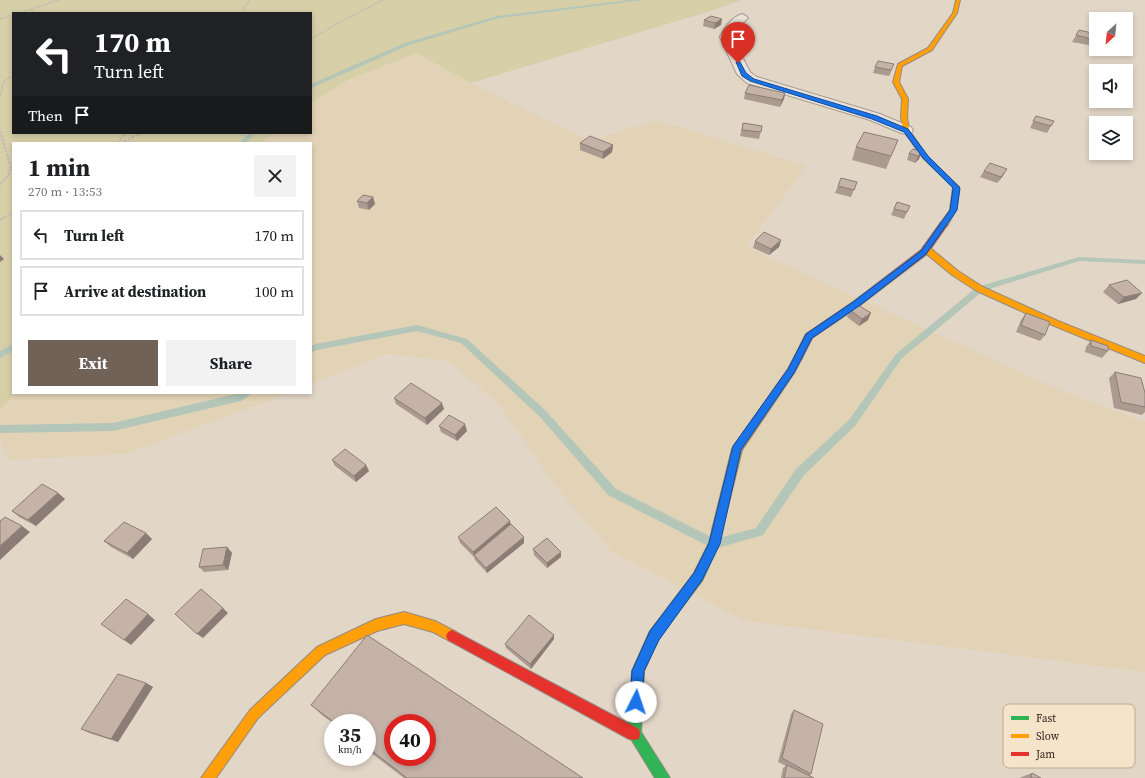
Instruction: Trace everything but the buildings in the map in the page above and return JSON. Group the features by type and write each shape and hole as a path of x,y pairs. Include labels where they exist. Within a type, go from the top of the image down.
{"street":[{"path":"634,734 638,671 654,635 698,577 714,544 737,449 791,371 809,336 856,304 924,252 953,210 956,188 925,157 906,130 904,117 905,99 896,82 900,65 930,49 955,13 958,0"},
{"path":"742,18 729,30 726,37 744,74 752,80 874,117 906,130"},
{"path":"926,249 955,273 980,289 1055,323 1120,348 1145,360"},
{"path":"208,778 254,714 321,651 376,625 404,618 435,627 634,734 663,778"}],"path":[{"path":"22,12 59,0"},
{"path":"243,12 244,8 250,0"},
{"path":"312,38 383,0"},
{"path":"0,19 12,15"},
{"path":"0,96 4,81 12,76"},
{"path":"0,131 11,168 7,177 0,184"},
{"path":"123,142 139,134"},
{"path":"0,220 12,214"}],"shaded area":[{"path":"0,0 741,0 717,9 471,83 416,53 348,80 312,102 312,12 12,12 12,134 272,134 262,142 12,142 12,394 15,394 0,410"},
{"path":"416,53 471,83 591,141 656,120 806,166 746,247 1062,391 1145,422 1145,672 746,621 612,552 555,485 498,403 448,361 386,354 312,384 312,142 262,142 272,134 312,134 312,102 348,80"},
{"path":"15,394 286,394 125,454 8,460 0,438 0,410"}],"waterway":[{"path":"312,86 407,44 499,17 642,0"},
{"path":"243,142 251,134"},
{"path":"312,349 315,347 417,328 464,341 543,414 612,492 714,544 759,532 800,472 852,423 899,356 980,289 1079,259 1145,262"},
{"path":"0,355 12,348"},
{"path":"0,429 113,427 241,397 246,394"}],"traffic: fast":[{"path":"663,778 634,734 638,671 654,635 698,577 714,544 717,530"}],"traffic: slow":[{"path":"944,224 953,210 956,187 925,157 906,130 904,117 905,99 896,82 900,65 930,49 955,13 958,0"},
{"path":"926,249 955,273 980,289 1055,323 1145,360"},
{"path":"717,530 737,449 791,371 798,358"},
{"path":"208,778 254,714 321,651 376,625 404,618 435,627 452,636"}],"traffic: jam":[{"path":"798,358 809,336 856,304 924,252 944,224"},
{"path":"452,636 634,734"}],"route":[{"path":"636,702 638,671 654,635 698,577 714,544 737,449 791,371 809,336 856,304 924,252 953,210 956,188 925,157 906,130 874,117 752,80 744,74 738,63"}]}
